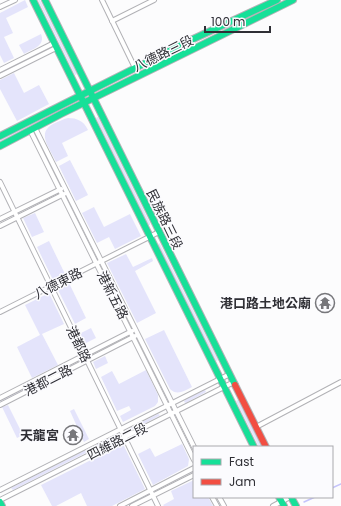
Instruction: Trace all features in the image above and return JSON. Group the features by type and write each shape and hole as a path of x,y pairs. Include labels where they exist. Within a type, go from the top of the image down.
{"street":[{"path":"0,8 15,0"},
{"name":"民族路三段","path":"33,0 254,446"},
{"name":"民族路三段","path":"45,0 266,446"},
{"path":"102,0 135,68"},
{"path":"112,21 154,0"},
{"name":"八德路三段","path":"0,136 80,95 276,0"},
{"name":"八德路三段","path":"0,146 294,0"},
{"path":"0,70 55,45"},
{"path":"0,76 55,45"},
{"name":"港新五路","path":"33,129 68,192 194,446"},
{"name":"港新五路","path":"33,129 62,194 193,458"},
{"name":"港都路","path":"0,182 158,506"},
{"path":"0,219 65,187"},
{"path":"0,226 68,192"},
{"name":"八德東路","path":"0,312 159,232"},
{"name":"港都二路","path":"0,398 136,329"},
{"name":"港都二路","path":"0,404 139,334"},
{"name":"四維路二段","path":"0,490 230,374"},
{"name":"四維路二段","path":"0,501 234,382"},
{"path":"256,427 341,382"},
{"path":"120,506 193,468"},
{"path":"132,506 193,476"},
{"path":"0,501 2,506"},
{"path":"273,506 281,502"}],"shaded area":[{"path":"25,0 28,7 6,18 13,33 4,37 14,58 4,63 0,55 0,13"},
{"path":"38,0 40,0 77,74 75,75"},
{"path":"41,34 42,41 40,44 24,54 19,45"},
{"path":"14,73 24,93 39,85 49,104 17,121 0,89 0,80"},
{"path":"65,106 66,108 0,142 0,140"},
{"path":"98,117 150,225 148,225 96,118"},
{"path":"68,118 80,121 88,130 62,143 68,156 56,162 46,141 45,132 53,124"},
{"path":"70,160 88,195 76,201 59,166"},
{"path":"94,207 104,227 130,214 141,236 115,249 109,237 97,243 82,213"},
{"path":"35,213 44,232 32,237 23,218"},
{"path":"49,241 65,274 53,280 37,247"},
{"path":"159,243 218,360 216,361 158,245"},
{"path":"126,254 133,267 152,258 153,261 135,271 156,313 137,323 107,263"},
{"path":"69,283 86,318 75,324 57,288"},
{"path":"49,293 64,324 42,334 58,365 32,378 17,347 40,335 25,305"},
{"path":"91,328 96,338 84,344 79,334"},
{"path":"164,330 192,387 181,392 175,392 170,389 145,339"},
{"path":"105,356 108,363 96,369 93,362"},
{"path":"79,361 78,362 0,402 0,401"},
{"path":"146,370 158,395 158,402 155,406 123,422 120,416 131,410 129,406 117,411 101,377 112,371 119,384"},
{"path":"205,390 206,392 186,403 184,402 185,400"},
{"path":"238,400 261,446 258,446 236,401"},
{"path":"8,405 23,435 17,438 2,407"},
{"path":"74,409 89,439 84,442 70,411"},
{"path":"158,414 160,415 132,430 130,429 130,428"},
{"path":"114,436 115,438 13,490 11,488"},
{"path":"123,444 145,489 112,506 87,506 81,493 56,506 52,506 41,485"},
{"path":"182,444 189,459 188,466 153,485 138,454 150,448 155,457"},
{"path":"193,480 193,498 209,498 213,506 164,506 163,505 174,499 171,491"}],"waterway":[{"path":"333,488 341,484"},
{"path":"304,502 313,498"}],"traffic: fast":[{"path":"33,0 254,446"},
{"path":"45,0 235,385"},
{"path":"0,136 191,40 277,0"},
{"path":"0,146 61,114 293,0"},
{"path":"280,498 284,506"},
{"path":"292,498 296,506"},
{"path":"0,502 2,506"}],"traffic: jam":[{"path":"235,385 266,446"}],"place":[{"name":"港口路土地公廟","path":"325,303"},
{"name":"天龍宮","path":"73,435"}]}
